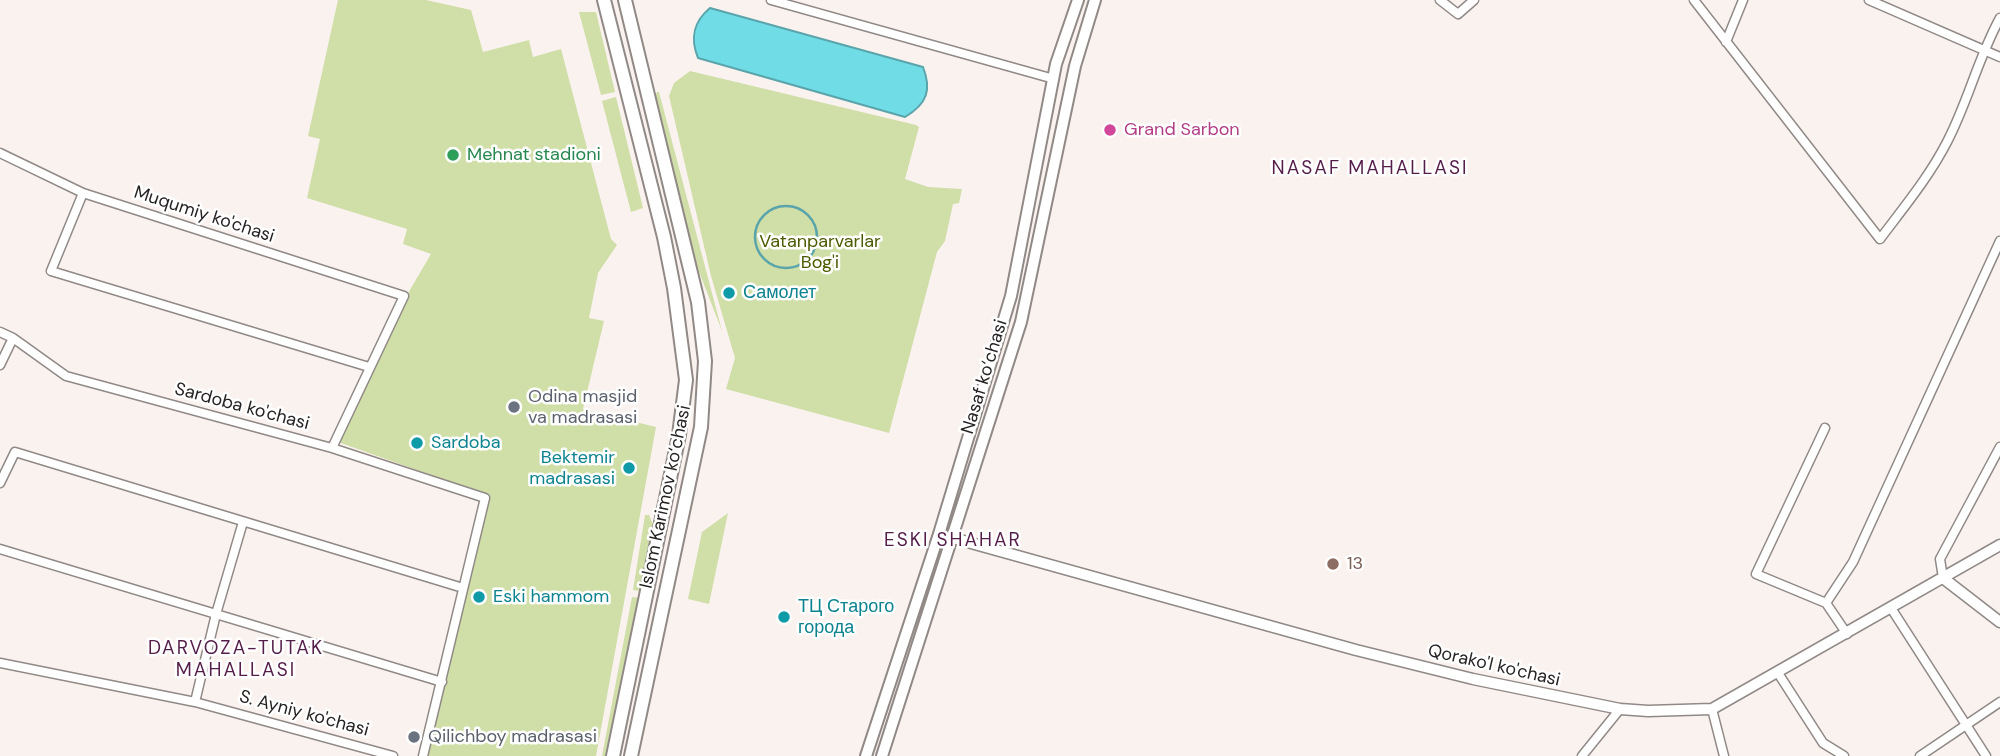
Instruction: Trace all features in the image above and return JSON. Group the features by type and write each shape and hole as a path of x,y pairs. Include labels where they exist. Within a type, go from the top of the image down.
{"main road":[{"name":"Islom Karimov ko‘chasi","path":"604,0 674,288 685,380 684,405 614,756"},
{"name":"Islom Karimov ko‘chasi","path":"625,0 698,302 705,361 701,427 631,756"},
{"name":"Nasaf ko‘chasi","path":"866,756 939,534 1012,296 1054,79 1078,0"},
{"name":"Nasaf ko‘chasi","path":"882,756 1021,322 1075,66 1095,0"},
{"path":"653,196 672,192"},
{"path":"877,720 892,724"}],"street":[{"path":"771,0 1054,79"},
{"path":"1440,0 1458,14 1474,0"},
{"path":"1694,0 1880,239 1936,163 1949,139 1983,49 2000,19"},
{"path":"1726,42 1743,0"},
{"path":"1869,0 2000,57"},
{"name":"Muqumiy ko'chasi","path":"0,153 83,193 404,296 369,368"},
{"path":"83,193 51,271 369,368 332,448"},
{"path":"1826,603 1853,562 2000,241"},
{"name":"Sardoba ko'chasi","path":"0,332 13,338 66,376 332,448 485,498 463,589"},
{"path":"0,365 13,338"},
{"path":"1825,428 1756,574 1826,603 1847,634"},
{"path":"2000,447 1940,559 1943,578 2000,622"},
{"path":"0,484 15,452 463,589 423,756"},
{"path":"195,702 216,614 243,522"},
{"path":"939,534 953,538"},
{"name":"Qorako'l ko'chasi","path":"953,538 1356,650 1473,679 1620,709 1712,709 2000,545"},
{"path":"0,549 442,682"},
{"path":"1891,608 1986,756"},
{"name":"S. Ayniy ko'chasi","path":"0,663 195,702 393,756"},
{"path":"1778,673 1823,743 1844,756"},
{"path":"1920,756 2000,702"},
{"path":"1582,756 1620,709"},
{"path":"1712,709 1724,756"}],"green space":[{"path":"338,0 426,0 471,10 483,52 529,40 533,57 561,49 611,239 617,245 598,273 589,318 604,321 583,409 656,427 596,756 426,756 490,496 338,442 404,300 431,254 403,244 407,229 307,198 320,139 308,136"},
{"path":"579,12 596,12 615,92 601,95"},
{"name":"Vatanparvarlar Bog'i","path":"690,71 916,125 919,127 905,179 928,187 962,189 959,203 953,204 945,241 937,252 889,433 726,389 735,358 711,276 669,96 674,83"},
{"path":"657,92 722,331 698,269 654,98"},
{"path":"616,97 643,208 631,212 602,101"},
{"path":"728,513 709,604 688,599 702,532"},
{"path":"645,515 649,515 654,527 641,591 633,590"},
{"path":"632,597 640,598 607,756 602,756"}],"water":[{"path":"710,8 923,67 927,83 926,96 918,107 905,117 698,58 694,44 695,31 700,19"}],"waterway":[{"path":"786,206 798,208 808,215 815,225 817,237 815,249 808,259 798,266 786,268 774,266 764,259 757,249 755,237 757,225 764,215 774,208 786,206"}],"place":[{"name":"Grand Sarbon","path":"1110,130"},
{"name":"Mehnat stadioni","path":"453,155"},
{"name":"Самолет","path":"729,293"},
{"name":"Odina masjid va madrasasi","path":"514,407"},
{"name":"Sardoba","path":"417,443"},
{"name":"Bektemir madrasasi","path":"629,468"},
{"name":"13","path":"1333,564"},
{"name":"Eski hammom","path":"479,597"},
{"name":"ТЦ Старого города","path":"784,617"},
{"name":"Qilichboy madrasasi","path":"414,737"}],"district":[{"name":"NASAF MAHALLASI","path":"1370,169"},
{"name":"ESKI SHAHAR","path":"953,541"},
{"name":"DARVOZA-TUTAK MAHALLASI","path":"236,660"}]}
